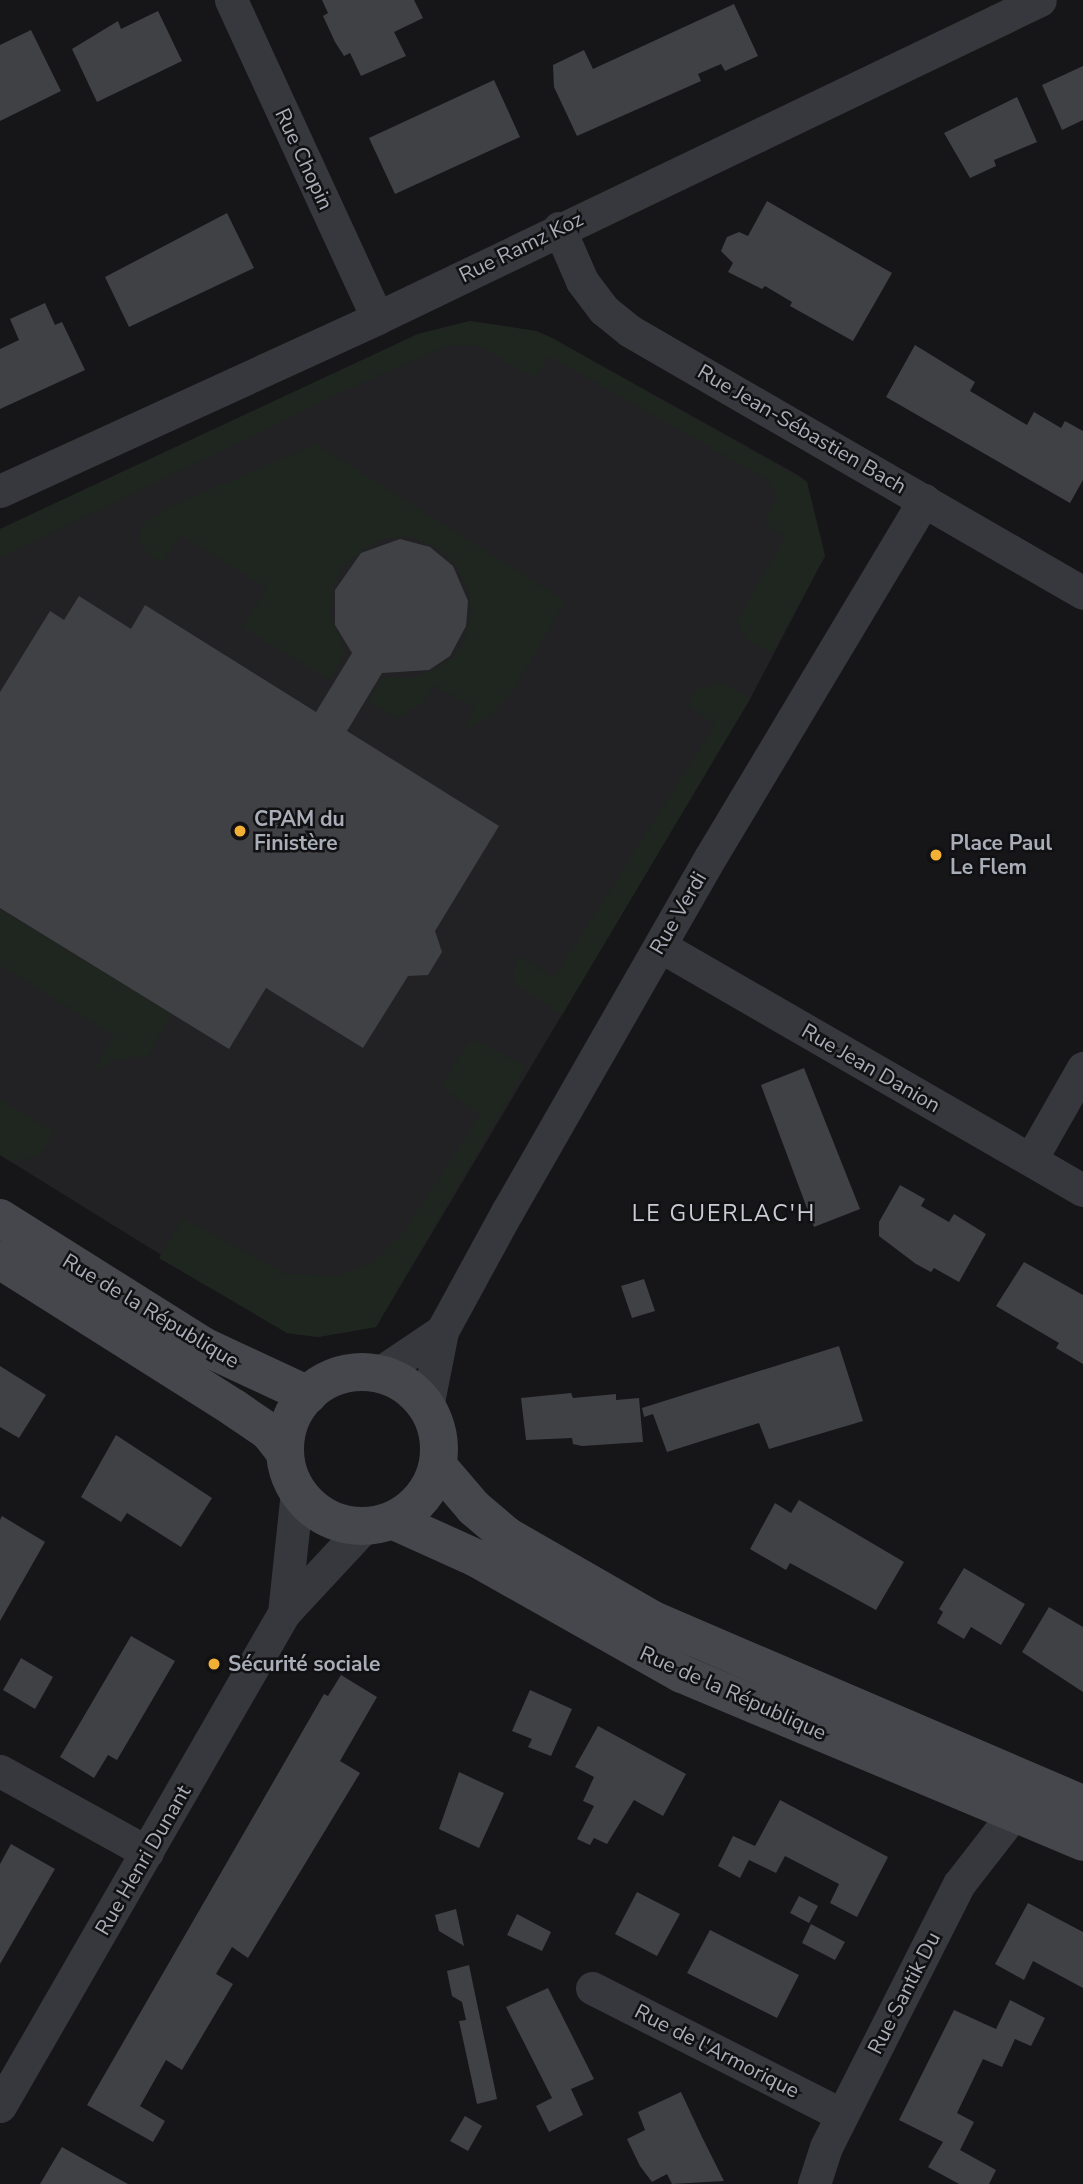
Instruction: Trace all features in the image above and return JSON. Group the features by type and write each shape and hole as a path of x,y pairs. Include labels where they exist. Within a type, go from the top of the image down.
{"street":[{"name":"Rue Chopin","path":"231,0 377,318"},
{"name":"Rue Ramz Koz","path":"0,491 377,318 559,228 1040,0"},
{"name":"Rue Jean-Sébastien Bach","path":"559,228 582,281 616,321 1083,593"},
{"name":"Rue Verdi","path":"427,1407 442,1331 660,946 924,500"},
{"name":"Rue Jean Danion","path":"660,946 1083,1190"},
{"path":"1031,1159 1083,1068"},
{"name":"Rue de la République","path":"0,1218 203,1346 308,1395"},
{"name":"Rue de la République","path":"0,1260 234,1408 269,1432 285,1451"},
{"name":"Rue Verdi","path":"378,1374 442,1331"},
{"path":"347,1373 378,1374 405,1386 427,1407 439,1439 438,1466 421,1498 379,1524 337,1523 314,1510 296,1491 285,1451 287,1430 308,1395 347,1373"},
{"name":"Rue de la République","path":"438,1466 474,1508 507,1536 653,1620 1083,1804"},
{"name":"Rue Henri Dunant","path":"284,1613 296,1491"},
{"name":"Rue de la République","path":"379,1524 476,1558 682,1675 1083,1842"},
{"name":"Rue Henri Dunant","path":"0,2106 284,1613 379,1524"},
{"path":"0,1771 147,1852"},
{"name":"Rue Santik Du","path":"814,2184 842,2115 959,1884 1014,1813"},
{"name":"Rue de l'Armorique","path":"592,1988 842,2115"}],"shaded area":[{"path":"470,321 536,331 552,338 798,475 807,482 825,556 750,699 376,1327 318,1337 287,1333 0,1155 0,529 418,334"},
{"path":"470,321 536,331 552,338 807,482 825,556 772,653 750,642 736,622 785,537 764,523 778,497 766,479 549,356 534,378 480,346 450,345 355,386 0,558 0,529 418,334"},
{"path":"316,444 565,601 514,689 486,720 465,729 475,708 434,685 424,703 396,718 368,702 382,677 409,678 435,669 453,657 463,642 471,617 469,593 457,566 441,549 411,537 387,538 367,547 342,568 332,591 330,615 345,651 330,680 242,627 267,588 181,535 161,564 140,545 141,525 169,507"},
{"path":"722,682 750,699 562,1015 515,983 513,972 520,955 554,978 715,725 688,705 696,690"},
{"path":"0,909 172,1014 148,1055 115,1060 93,1072 114,1036 0,965"},
{"path":"479,1041 526,1068 376,1327 318,1337 287,1333 159,1258 183,1218 286,1274 339,1276 372,1263 403,1233 480,1115 441,1087 468,1043"},
{"path":"0,1099 54,1133 37,1157 11,1162 0,1155"}],"building":[{"path":"322,0 414,0 423,18 394,32 406,56 361,76 350,53 344,56 335,42 323,16 328,13"},
{"path":"734,4 758,56 725,71 721,64 698,74 701,81 577,136 554,87 553,65 584,50 593,69"},
{"path":"158,11 182,61 97,102 72,49 118,21 121,29"},
{"path":"31,30 61,91 0,121 0,45"},
{"path":"1083,66 1083,120 1062,130 1042,85"},
{"path":"494,80 520,137 395,194 369,138"},
{"path":"1017,97 1037,142 994,160 996,166 970,178 944,133"},
{"path":"767,201 892,273 853,341 790,306 792,302 765,286 762,289 728,272 733,263 721,251 727,237 739,232 748,236"},
{"path":"227,213 254,268 129,327 105,277"},
{"path":"45,303 55,325 62,322 85,370 0,409 0,349 19,340 10,319"},
{"path":"915,345 975,382 970,391 1027,425 1034,412 1061,428 1065,421 1083,431 1083,480 1070,503 886,397"},
{"path":"400,539 430,547 453,566 468,601 466,626 450,656 429,670 382,673 347,731 499,826 435,931 442,952 428,975 408,976 363,1048 266,988 229,1049 0,908 0,692 50,611 64,620 79,596 131,629 145,605 316,712 352,653 335,625 335,590 361,553"},
{"path":"804,1068 860,1209 814,1227 761,1085"},
{"path":"900,1185 925,1199 921,1206 949,1222 954,1214 986,1234 959,1282 934,1268 931,1272 916,1264 879,1236 879,1222"},
{"path":"1024,1262 1083,1295 1083,1364 1056,1348 1059,1343 996,1306"},
{"path":"644,1279 655,1311 632,1318 621,1286"},
{"path":"839,1346 863,1421 769,1449 759,1423 667,1452 653,1414 644,1417 642,1408"},
{"path":"0,1366 46,1395 19,1438 0,1427"},
{"path":"571,1393 573,1398 616,1394 616,1400 639,1398 643,1442 582,1446 573,1444 572,1438 526,1440 521,1398"},
{"path":"116,1435 212,1498 181,1547 127,1513 121,1522 81,1497"},
{"path":"799,1500 904,1562 876,1610 790,1563 786,1570 750,1549 775,1503 791,1513"},
{"path":"2,1516 45,1542 0,1621 0,1520"},
{"path":"964,1568 1025,1604 1001,1645 971,1627 964,1639 937,1623 943,1612 939,1609"},
{"path":"1049,1607 1083,1627 1083,1692 1022,1652"},
{"path":"131,1636 175,1661 117,1760 108,1755 94,1778 60,1757"},
{"path":"21,1658 53,1677 35,1709 3,1690"},
{"path":"341,1675 377,1697 340,1761 360,1773 248,1958 232,1947 216,1974 233,1984 182,2070 166,2060 140,2106 165,2121 153,2142 87,2105 324,1694 328,1696"},
{"path":"530,1690 572,1709 551,1756 528,1747 532,1739 512,1731"},
{"path":"598,1726 686,1774 663,1816 634,1800 607,1844 594,1838 590,1845 577,1839 594,1806 583,1801 594,1777 575,1767"},
{"path":"459,1772 504,1793 479,1848 439,1829"},
{"path":"780,1800 888,1857 857,1917 830,1903 839,1884 785,1856 776,1873 749,1860 740,1878 718,1866 733,1836 755,1846"},
{"path":"11,1844 55,1869 0,1964 0,1864"},
{"path":"637,1892 680,1914 657,1956 615,1934"},
{"path":"799,1896 818,1906 809,1923 790,1913"},
{"path":"1028,1903 1083,1932 1083,1988 1033,1961 1024,1980 995,1964"},
{"path":"456,1909 464,1946 439,1931 435,1915"},
{"path":"517,1914 551,1932 542,1951 507,1935"},
{"path":"811,1924 845,1942 835,1960 802,1943"},
{"path":"710,1930 799,1975 777,2018 687,1973"},
{"path":"469,1965 497,2099 477,2104 459,2021 466,2020 462,2002 452,1996 447,1971"},
{"path":"548,1988 594,2079 571,2089 583,2115 549,2132 536,2106 552,2098 506,2007"},
{"path":"1010,2000 1045,2018 1031,2046 1015,2039 1002,2067 983,2059 957,2113 974,2122 960,2150 996,2170 989,2184 959,2184 928,2167 943,2142 899,2120 954,2010 996,2029"},
{"path":"681,2092 724,2181 672,2184 667,2174 652,2182 640,2166 627,2139 645,2130 638,2112"},
{"path":"465,2116 482,2126 468,2151 450,2141"},
{"path":"62,2147 106,2172 128,2184 40,2184"}],"place":[{"name":"CPAM du Finistère","path":"240,831"},
{"name":"Place Paul Le Flem","path":"936,855"},
{"name":"Sécurité sociale","path":"214,1664"}],"district":[{"name":"LE GUERLAC'H","path":"724,1214"}]}
